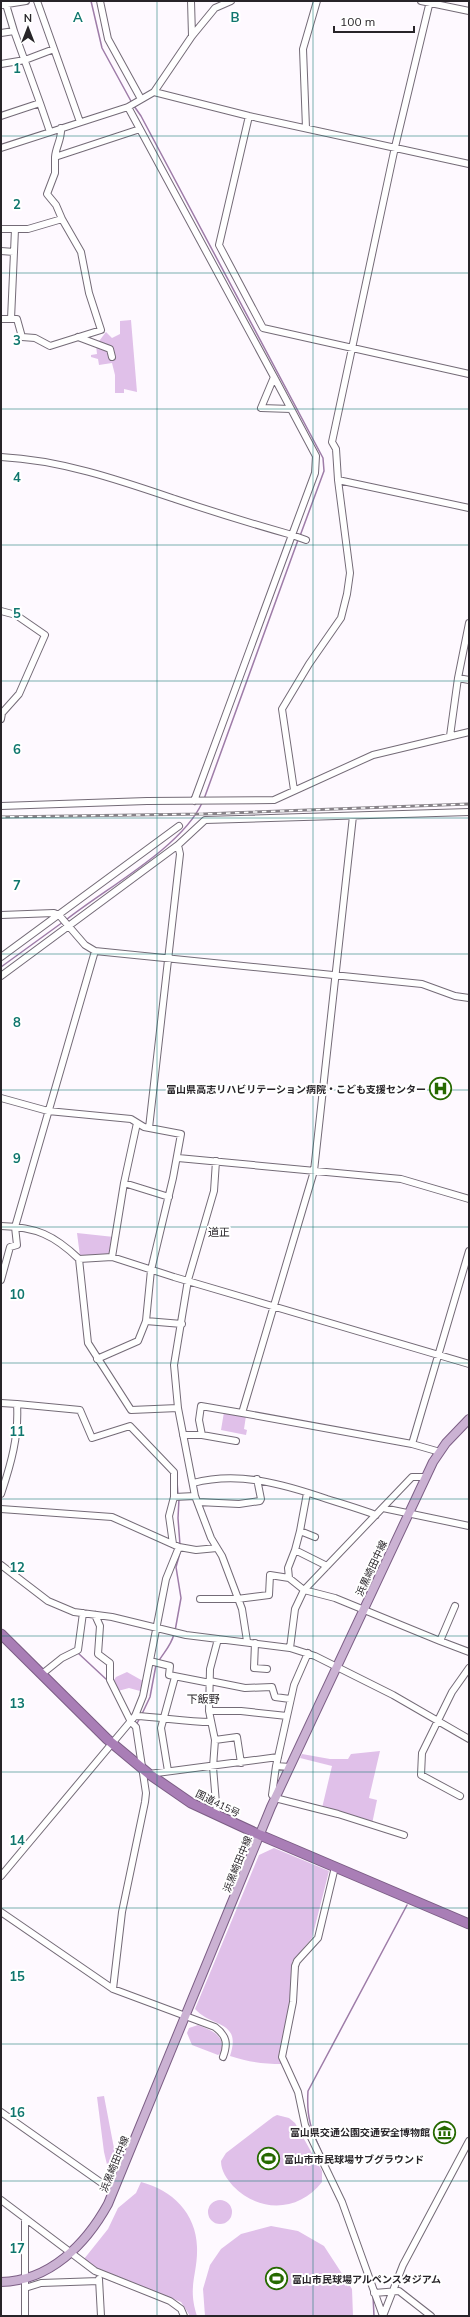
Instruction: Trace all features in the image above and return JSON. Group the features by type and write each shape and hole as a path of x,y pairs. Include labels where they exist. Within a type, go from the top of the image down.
{"highway":[{"name":"国道415号","path":"1,1634 113,1744 145,1771 191,1803 260,1835 469,1924"}],"main road":[{"name":"浜黒崎田中線","path":"1,2282 24,2284 72,2254 96,2226 114,2191 275,1798 425,1477 440,1452 469,1419"}],"street":[{"path":"26,1 4,3 50,132"},
{"path":"37,1 80,122"},
{"path":"100,1 108,38 141,99"},
{"path":"191,1 192,36"},
{"path":"1,148 128,107 154,92 192,36 215,8 231,1"},
{"path":"306,128 304,49 318,1"},
{"path":"421,1 469,11"},
{"path":"294,790 282,709 309,664 341,618 350,573 338,480 336,449 332,442 395,147 430,2"},
{"path":"1,33 14,31"},
{"path":"1,64 25,60 54,49"},
{"path":"154,92 249,116 469,164"},
{"path":"1,116 40,103"},
{"path":"128,107 316,456 315,473 194,801"},
{"path":"249,116 219,246 264,328 469,374"},
{"path":"1,319 17,319 22,337 35,338 50,346 100,330 89,293 81,252 62,219 56,205 47,194 55,173 55,148 60,139 61,128"},
{"path":"55,157 140,129"},
{"path":"1,229 28,229 62,219"},
{"path":"11,319 15,229"},
{"path":"1,251 14,252"},
{"path":"78,337 110,348 112,357"},
{"path":"274,377 261,408 290,409"},
{"path":"1,457 25,458 115,478 226,516 306,540"},
{"path":"338,480 469,508"},
{"path":"1,611 16,615 45,635 18,694 2,713 1,719"},
{"path":"450,736 458,678 469,624"},
{"path":"458,678 469,680"},
{"path":"1,806 274,800 373,755 469,732"},
{"path":"1,976 178,846 204,820 469,812"},
{"path":"242,1413 314,1171 354,816"},
{"path":"1,957 179,826"},
{"path":"149,1128 180,854 178,846"},
{"path":"1,914 54,913 59,915 68,928 85,945 95,951 422,984 455,996 469,998"},
{"path":"1,1280 10,1247 17,1246 15,1227 95,951"},
{"path":"1,1098 48,1111 131,1119 149,1128 181,1134 178,1158 151,1270 146,1321 138,1341 97,1359"},
{"path":"112,1257 124,1183 137,1123"},
{"path":"178,1158 401,1179 469,1199"},
{"path":"216,1162 214,1191 188,1280 182,1324 174,1365 178,1408 197,1499 211,1538 217,1548 242,1609 247,1641"},
{"path":"124,1183 169,1197"},
{"path":"1,1226 41,1231 55,1238 79,1259 86,1311 86,1337 97,1359 131,1410 178,1408"},
{"path":"412,1444 469,1252"},
{"path":"79,1259 112,1257 151,1270 469,1364"},
{"path":"146,1321 182,1324"},
{"path":"1,1403 80,1410 92,1438 130,1426 174,1472 174,1497 169,1516 173,1544"},
{"path":"1,1494 13,1454 19,1426 17,1404"},
{"path":"202,1435 199,1420 201,1406 412,1444 440,1452"},
{"path":"183,1435 202,1435 236,1441"},
{"path":"290,1648 295,1609 304,1590 412,1477 425,1477"},
{"path":"193,1483 220,1478 258,1479 307,1492 376,1516"},
{"path":"174,1497 239,1504 260,1502 261,1499 258,1479"},
{"path":"289,1578 288,1568 300,1531 307,1492"},
{"path":"382,1508 407,1515 469,1526"},
{"path":"1,1509 112,1517 179,1547 196,1550 217,1548"},
{"path":"300,1531 315,1537"},
{"path":"1,1876 135,1716 143,1696 166,1579 179,1547"},
{"path":"295,1550 327,1566"},
{"path":"1,1565 48,1601 83,1614 95,1615 186,1635 247,1641 290,1648 308,1654 337,1665 469,1739"},
{"path":"200,1599 237,1599 269,1595 270,1575 289,1578 304,1590 325,1595 363,1609 469,1652"},
{"path":"440,1641 455,1606"},
{"path":"42,1674 62,1658 78,1650 83,1614"},
{"path":"95,1615 100,1626 98,1654 110,1663 110,1680 131,1722 136,1727 145,1771 145,1802 122,1912 113,1988"},
{"path":"218,1639 210,1669 209,1711 215,1740 213,1767 218,1815"},
{"path":"255,1643 254,1668 267,1669"},
{"path":"308,1654 290,1699 276,1766 272,1794 275,1798 338,1814 404,1835"},
{"path":"150,1661 170,1666 169,1675 175,1677 246,1688 272,1687 275,1697 290,1699"},
{"path":"460,1796 421,1775 422,1753 452,1692 469,1668"},
{"path":"168,1772 167,1756 161,1735 164,1717 175,1677"},
{"path":"209,1711 241,1711 287,1716"},
{"path":"135,1716 164,1717 195,1722 211,1722"},
{"path":"215,1740 237,1737 241,1763"},
{"path":"145,1771 168,1772 278,1757"},
{"path":"276,1766 290,1767"},
{"path":"335,1867 318,1938 297,1961 295,1966 293,2002 282,2057 298,2092 305,2125 342,2202 383,2316"},
{"path":"1,1912 113,1988 215,2027 223,2033 226,2040 223,2057"},
{"path":"1,2112 114,2191"},
{"path":"383,2316 403,2265 469,2141"},
{"path":"1,2200 99,2273 170,2301 181,2309 184,2316"},
{"path":"24,2316 25,2219"},
{"path":"99,2273 101,2316"},
{"path":"24,2284 99,2281"},
{"path":"374,2293 399,2290 431,2316"}],"shaded area":[{"path":"131,320 137,392 124,389 124,393 115,393 115,375 112,363 99,365 98,359 91,357 91,355 97,354 96,345 106,332 112,338 120,334 120,321"},
{"path":"77,1233 114,1237 111,1255 80,1256"},
{"path":"224,1412 246,1416 244,1429 247,1430 246,1435 221,1430"},
{"path":"127,1672 143,1681 140,1691 129,1688 118,1691 112,1683 116,1677"},
{"path":"380,1751 369,1798 377,1800 372,1824 322,1808 332,1766 300,1758 302,1754 330,1759 348,1759 351,1754"},
{"path":"274,1848 329,1871 312,1938 292,1962 290,2002 279,2058 282,2064 268,2064 243,2060 230,2056 233,2044 232,2036 229,2030 202,2015 195,2009 259,1855"},
{"path":"198,2025 212,2031 219,2037 222,2052 218,2055 192,2045 187,2033 189,2028"},
{"path":"104,2096 117,2164 110,2177 104,2152 97,2097"},
{"name":"富山市市民球場サブグラウンド","path":"277,2115 289,2118 295,2123 322,2171 322,2182 313,2192 291,2204 267,2205 243,2195 233,2186 223,2171 221,2161 226,2153"},
{"path":"141,2182 163,2191 172,2197 187,2214 192,2224 196,2235 197,2247 193,2296 197,2316 190,2316 181,2302 97,2268 84,2259 108,2229 118,2208 136,2193"},
{"path":"220,2200 228,2204 232,2212 228,2220 220,2224 212,2220 208,2212 212,2204"},
{"name":"富山市民球場アルペンスタジアム","path":"271,2226 298,2231 324,2246 352,2289 353,2316 205,2316 203,2289 210,2265 221,2249 241,2234"}],"waterway":[{"path":"91,1 102,48 132,103"},
{"path":"134,106 141,116 323,458 324,471 300,536"},
{"path":"204,799 298,540"},
{"path":"66,920 141,866 178,836 192,820 202,803"},
{"path":"1,967 63,922"},
{"path":"177,1481 178,1495"},
{"path":"179,1499 178,1518 180,1545"},
{"path":"175,1631 181,1598 176,1567 181,1549"},
{"path":"158,1662 174,1634"},
{"path":"78,1653 107,1680"},
{"path":"142,1714 150,1697 156,1665"},
{"path":"136,1725 140,1718"},
{"path":"325,2160 309,2119 308,2091 407,1905"},
{"path":"373,2296 374,2316"}],"railway":[{"path":"1,817 203,814 469,804"}],"place":[{"name":"富山県高志リハビリテーション病院・こども支援センター","path":"441,1089"},
{"name":"富山県交通公園交通安全博物館","path":"445,2132"},
{"name":"富山市市民球場サブグラウンド","path":"269,2159"},
{"name":"富山市民球場アルペンスタジアム","path":"276,2279"}],"district":[{"name":"道正","path":"219,1232"},
{"name":"下飯野","path":"203,1699"}]}
